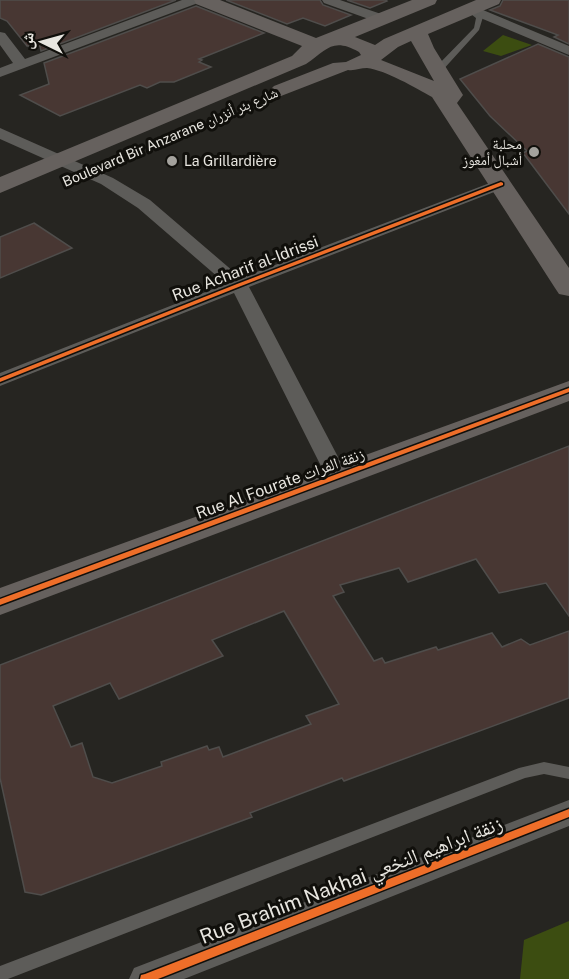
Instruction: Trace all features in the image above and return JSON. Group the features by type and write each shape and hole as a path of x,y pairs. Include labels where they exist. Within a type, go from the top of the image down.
{"main road":[{"path":"203,0 317,47 358,44 368,48 368,58"},
{"name":"Boulevard Bir Anzarane شارع بئر أنزران","path":"0,186 299,60 317,47 428,0"},
{"path":"368,58 391,43 492,0"},
{"path":"418,32 422,44 452,95 447,101"},
{"path":"317,47 318,62 340,67"},
{"path":"368,58 438,90 569,288"},
{"name":"Boulevard Bir Anzarane شارع بئر أنزران","path":"0,208 340,67 368,58"},
{"name":"Rue Al Fourate زنقة الفرات","path":"0,602 569,390"}],"street":[{"path":"0,73 194,0"},
{"path":"328,0 382,19"},
{"path":"470,10 569,51"},
{"path":"0,36 22,65"},
{"path":"550,42 569,39"},
{"path":"0,133 107,181 144,204 239,285 338,476"},
{"name":"Rue Acharif al-Idrissi","path":"0,380 501,184"},
{"name":"Rue Brahim Nakhai زنقة ابراهيم النخعي","path":"145,979 569,813"}],"lane":[{"path":"438,70 477,29 480,17 470,10"},
{"path":"0,975 524,772 544,768 569,773"}],"green space":[{"path":"503,35 532,45 501,56 483,51"},
{"path":"569,921 569,979 520,979 524,940"}],"building":[{"path":"0,0 176,0 41,51 40,46 27,46 7,21 0,18"},
{"path":"226,0 320,0 323,5 351,15 325,26 303,18 287,24"},
{"path":"347,0 386,0 387,1 370,8"},
{"path":"503,0 569,0 569,44 554,37 558,35 490,10 500,6"},
{"path":"196,6 264,33 199,59 202,60 199,62 211,67 174,82 160,82 147,88 140,85 60,116 20,95 49,84 44,63"},
{"path":"538,44 569,57 569,214 523,153 527,151 490,116 460,79"},
{"path":"34,223 72,248 0,278 0,237"},
{"path":"569,446 569,616 546,583 499,593 476,559 408,582 399,568 340,585 344,592 333,596 374,661 382,658 385,663 492,633 502,647 521,639 530,645 569,631 569,698 344,781 342,778 250,813 252,817 41,895 25,892 0,778 0,665","holes":["284,611 339,704 306,716 311,724 223,757 219,747 209,750 207,746 161,762 162,766 112,783 93,777 82,743 71,747 53,706 110,683 119,699 223,656 212,640"]}],"cycle path":[{"path":"0,380 501,184"},
{"path":"0,602 569,390"},
{"path":"145,979 569,813"}],"place":[{"name":"محلبة أشبال أمغوز","path":"534,152"},
{"name":"La Grillardière","path":"172,161"}]}
